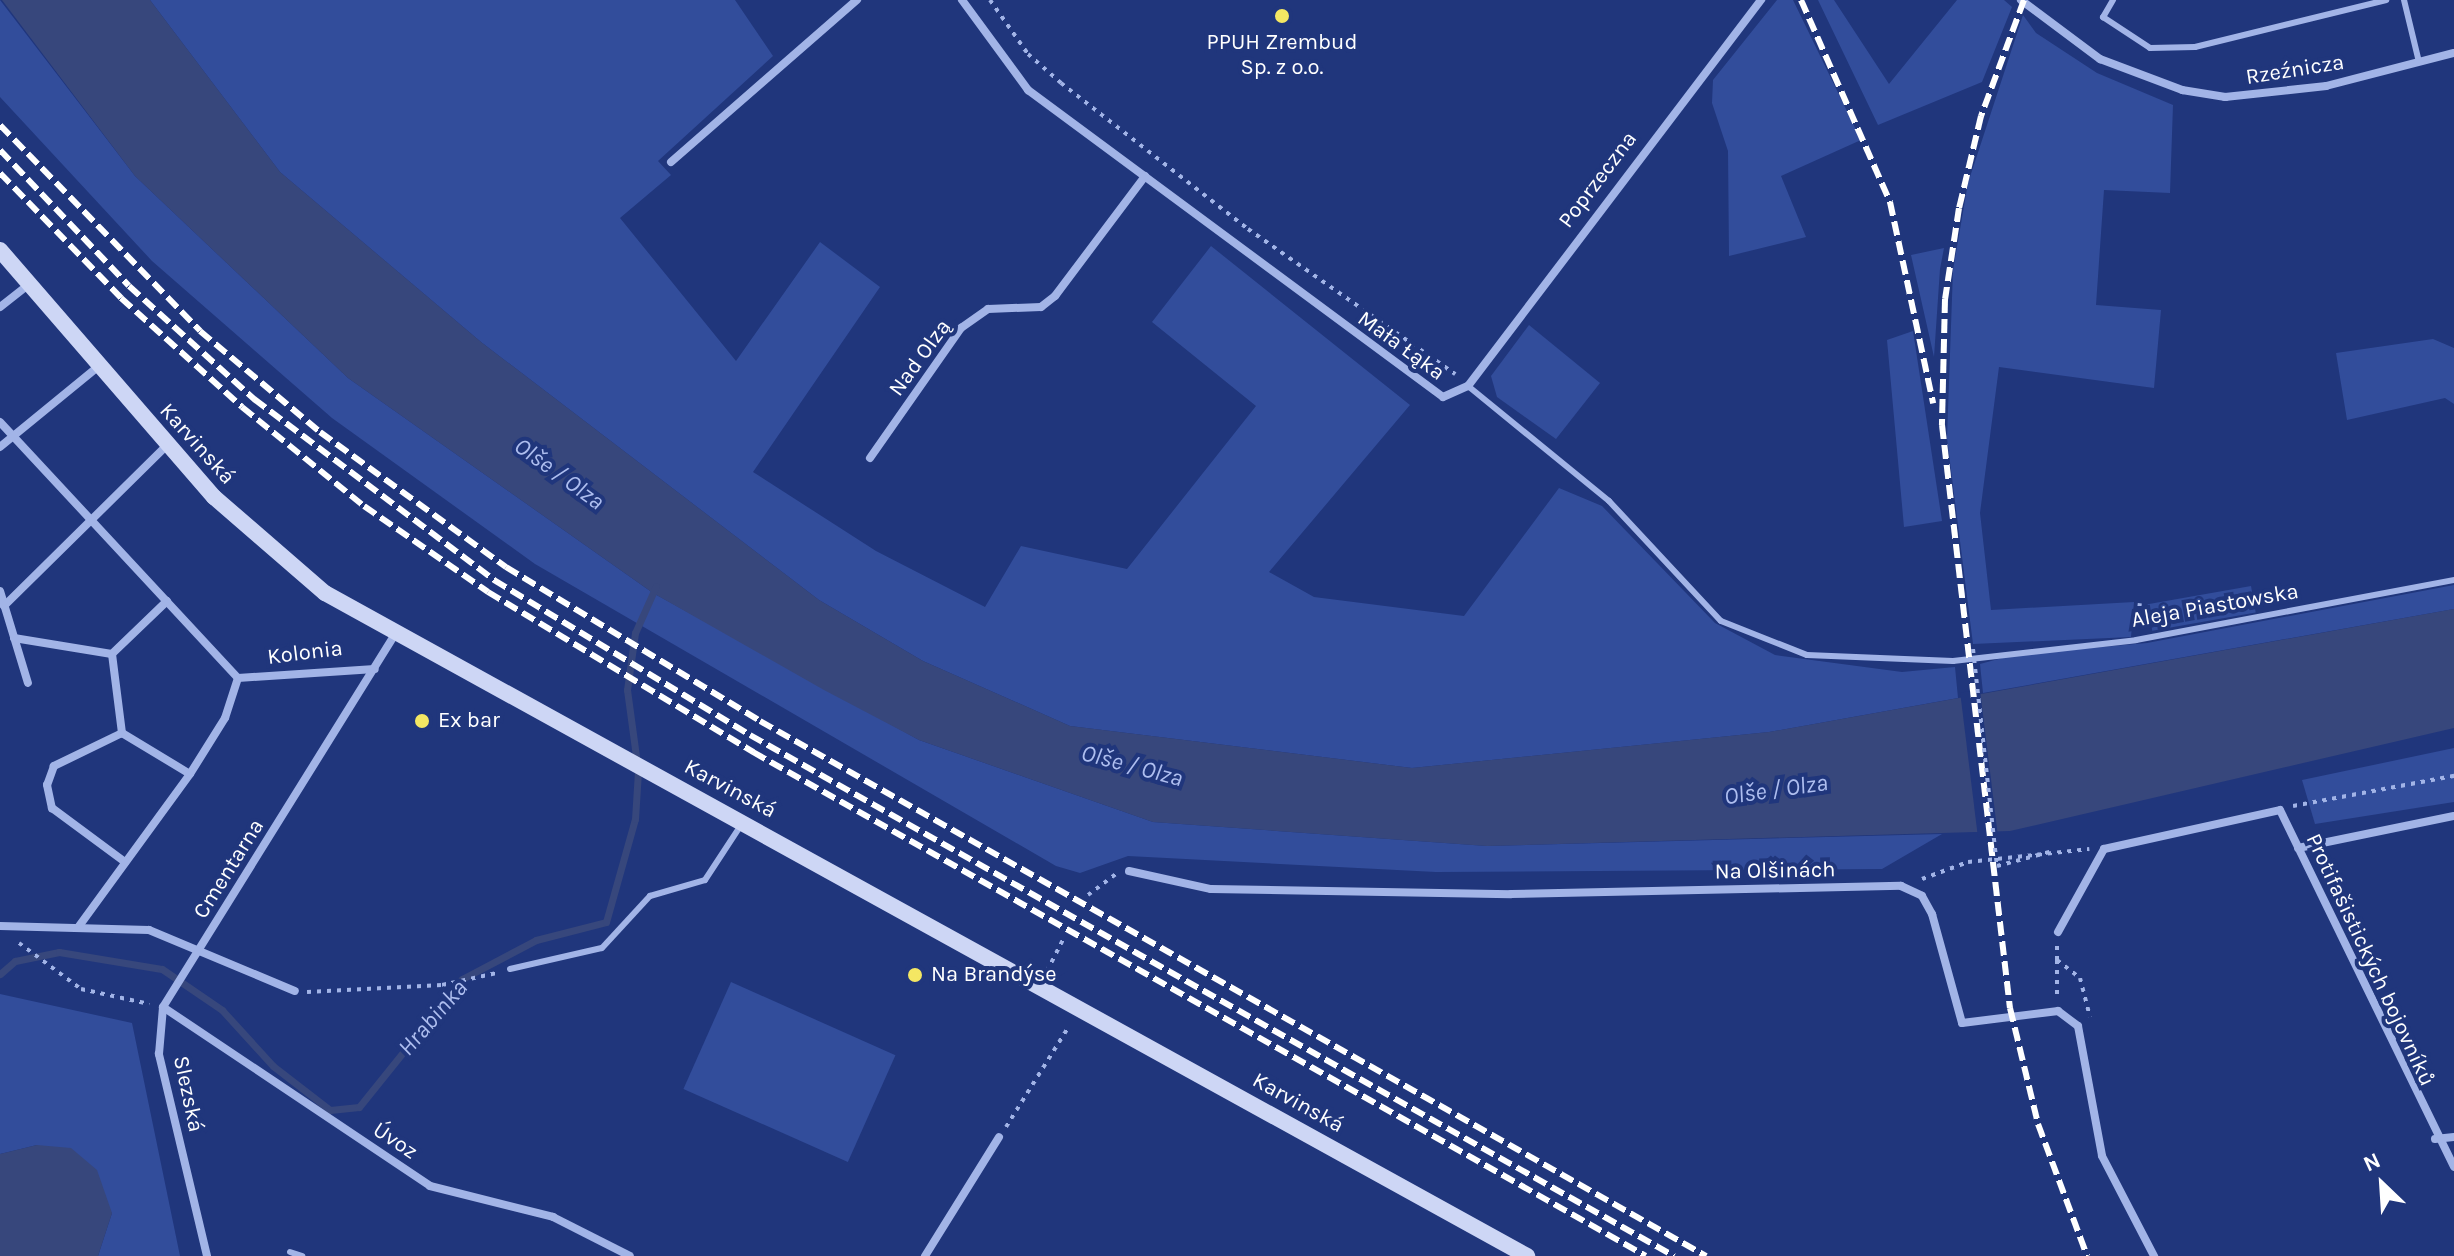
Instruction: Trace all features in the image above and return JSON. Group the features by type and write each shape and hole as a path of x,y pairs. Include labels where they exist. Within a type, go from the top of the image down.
{"main road":[{"name":"Karvinská","path":"0,250 167,445 259,540 395,635 1041,984 1527,1256"}],"street":[{"path":"671,162 857,0"},
{"name":"Mała Łąka","path":"962,0 1028,90 1429,392 1457,396 1468,386"},
{"name":"Poprzeczna","path":"1468,386 1761,0"},
{"name":"Rzeźnicza","path":"2021,0 2100,59 2196,93 2265,97 2454,53"},
{"name":"Nad Olzą","path":"870,458 961,328 988,309 1041,307 1055,296 1145,176"},
{"path":"0,307 29,284"},
{"path":"0,447 99,366"},
{"name":"Kolonia","path":"0,422 89,522 238,678"},
{"path":"4,606 167,445"},
{"path":"0,591 28,683"},
{"path":"112,654 167,601"},
{"name":"Cmentarna","path":"0,926 149,930 200,948 395,635"},
{"path":"14,638 112,654"},
{"path":"112,654 122,733"},
{"name":"Kolonia","path":"238,678 375,669"},
{"name":"Kolonia","path":"79,926 190,774 225,718 238,678"},
{"path":"122,733 190,774"},
{"path":"122,733 54,766 47,785 52,808 125,862"},
{"path":"2058,932 2104,849 2280,810"},
{"name":"Protifašistických bojovníků","path":"2280,810 2435,1139 2454,1167"},
{"path":"2298,848 2454,816"},
{"name":"Na Olšinách","path":"1129,871 1211,889 1511,894 1901,886"},
{"path":"1901,886 1922,896 1932,914 1962,1023 2058,1011 2078,1026 2102,1156 2154,1256"},
{"path":"200,948 241,974 295,991"},
{"name":"Slezská","path":"200,948 163,1007 159,1054 207,1256"},
{"name":"Úvoz","path":"163,1007 430,1186 553,1217 630,1256"},
{"path":"925,1256 999,1137"},
{"path":"2435,1139 2454,1137"}],"lane":[{"path":"2113,0 2103,17 2150,48 2195,47 2386,0"},
{"path":"2404,0 2419,62"},
{"name":"Mała Łąka","path":"1468,386 1609,501 1721,621 1807,655 1902,664 1981,658"},
{"name":"Aleja Piastowska","path":"1981,658 2136,640 2454,580"},
{"path":"510,969 602,948 650,896 705,880 743,822"},
{"path":"290,1252 302,1256"}],"path":[{"path":"990,0 1028,54 1236,220 1449,375 1468,365"},
{"path":"2136,640 2140,603"},
{"path":"1973,649 1997,866 2055,850"},
{"path":"2280,810 2454,776"},
{"path":"1901,886 1968,862 2055,850 2104,849"},
{"path":"1088,895 1099,880 1129,871"},
{"path":"2058,932 2058,1011"},
{"path":"1041,984 1063,940"},
{"path":"10,943 32,949 70,982 163,1007"},
{"path":"2057,960 2080,978 2095,1033"},
{"path":"295,991 442,985 489,975"},
{"path":"999,1137 1081,1007"}],"shaded area":[{"path":"0,0 135,176 348,378 653,593 919,740 1153,822 1487,846 1942,834 1882,869 1436,872 1128,856 1080,873 1056,866 535,564 332,418 152,261 0,97"},
{"path":"150,0 735,0 773,56 658,161 671,175 620,218 736,361 820,242 880,287 753,472 876,551 985,607 1021,546 1127,569 1256,406 1152,322 1211,246 1410,405 1269,572 1314,597 1464,616 1559,488 1602,506 1715,623 1775,655 1902,672 1955,667 1958,698 1769,732 1412,768 1070,726 923,661 819,600 481,342 280,172"},
{"path":"1777,0 1793,0 1861,140 1781,176 1806,237 1729,256 1728,151 1712,103 1713,80"},
{"path":"1818,0 1834,0 1889,84 1957,0 2004,0 2012,7 1982,82 1878,125"},
{"path":"2023,15 2036,33 2097,73 2173,105 2170,193 2104,190 2096,305 2161,310 2154,388 1999,367 1980,513 1991,610 2134,602 2131,637 1973,644 1947,438 1953,270 1968,183"},
{"path":"1944,248 1940,269 1934,357 1911,255"},
{"path":"1529,325 1600,383 1556,439 1497,397 1491,376"},
{"path":"1913,331 1942,521 1904,527 1887,340"},
{"path":"2433,339 2454,348 2454,404 2445,398 2347,420 2336,353"},
{"path":"2454,585 2454,609 1983,693 1980,664 2013,655 2147,643"},
{"path":"2251,586 2256,613 2152,631 2148,604"},
{"path":"2454,748 2454,802 2315,824 2302,780"},
{"path":"731,982 895,1055 848,1162 683,1089"},
{"path":"0,994 132,1023 180,1256 98,1256 112,1213 37,1145 0,1154"}],"water":[{"name":"Olše / Olza","path":"2,0 150,0 280,172 481,342 819,600 923,661 1070,726 1412,768 1769,732 2454,609 2454,728 2010,831 1487,846 1153,822 919,740 824,690 653,593 348,378 135,176"},
{"path":"37,1145 71,1148 97,1170 112,1213 98,1256 0,1256 0,1154"}],"pier":[{"path":"1980,690 1998,835 1978,837 1960,692"}],"waterway":[{"name":"Hrabinka","path":"0,974 15,961 59,952 162,969 222,1010 273,1066 330,1110 359,1107 462,979 536,940 606,922 635,819 638,771 627,690 635,633 656,586"}],"railway":[{"path":"1801,0 1890,202 1933,403"},
{"path":"2024,0 1981,116 1959,208 1945,299 1942,425 2010,1008 2038,1124 2087,1256"},
{"path":"0,125 200,331 320,432 506,567 760,721 1706,1256"},
{"path":"0,150 129,286 254,399 494,580 750,735 1674,1256"},
{"path":"0,173 121,298 242,407 364,506 488,592 753,752 1646,1256"}],"place":[{"name":"PPUH Zrembud Sp. z o.o.","path":"1282,16"},
{"name":"Ex bar","path":"422,721"},
{"name":"Na Brandýse","path":"915,975"}]}
